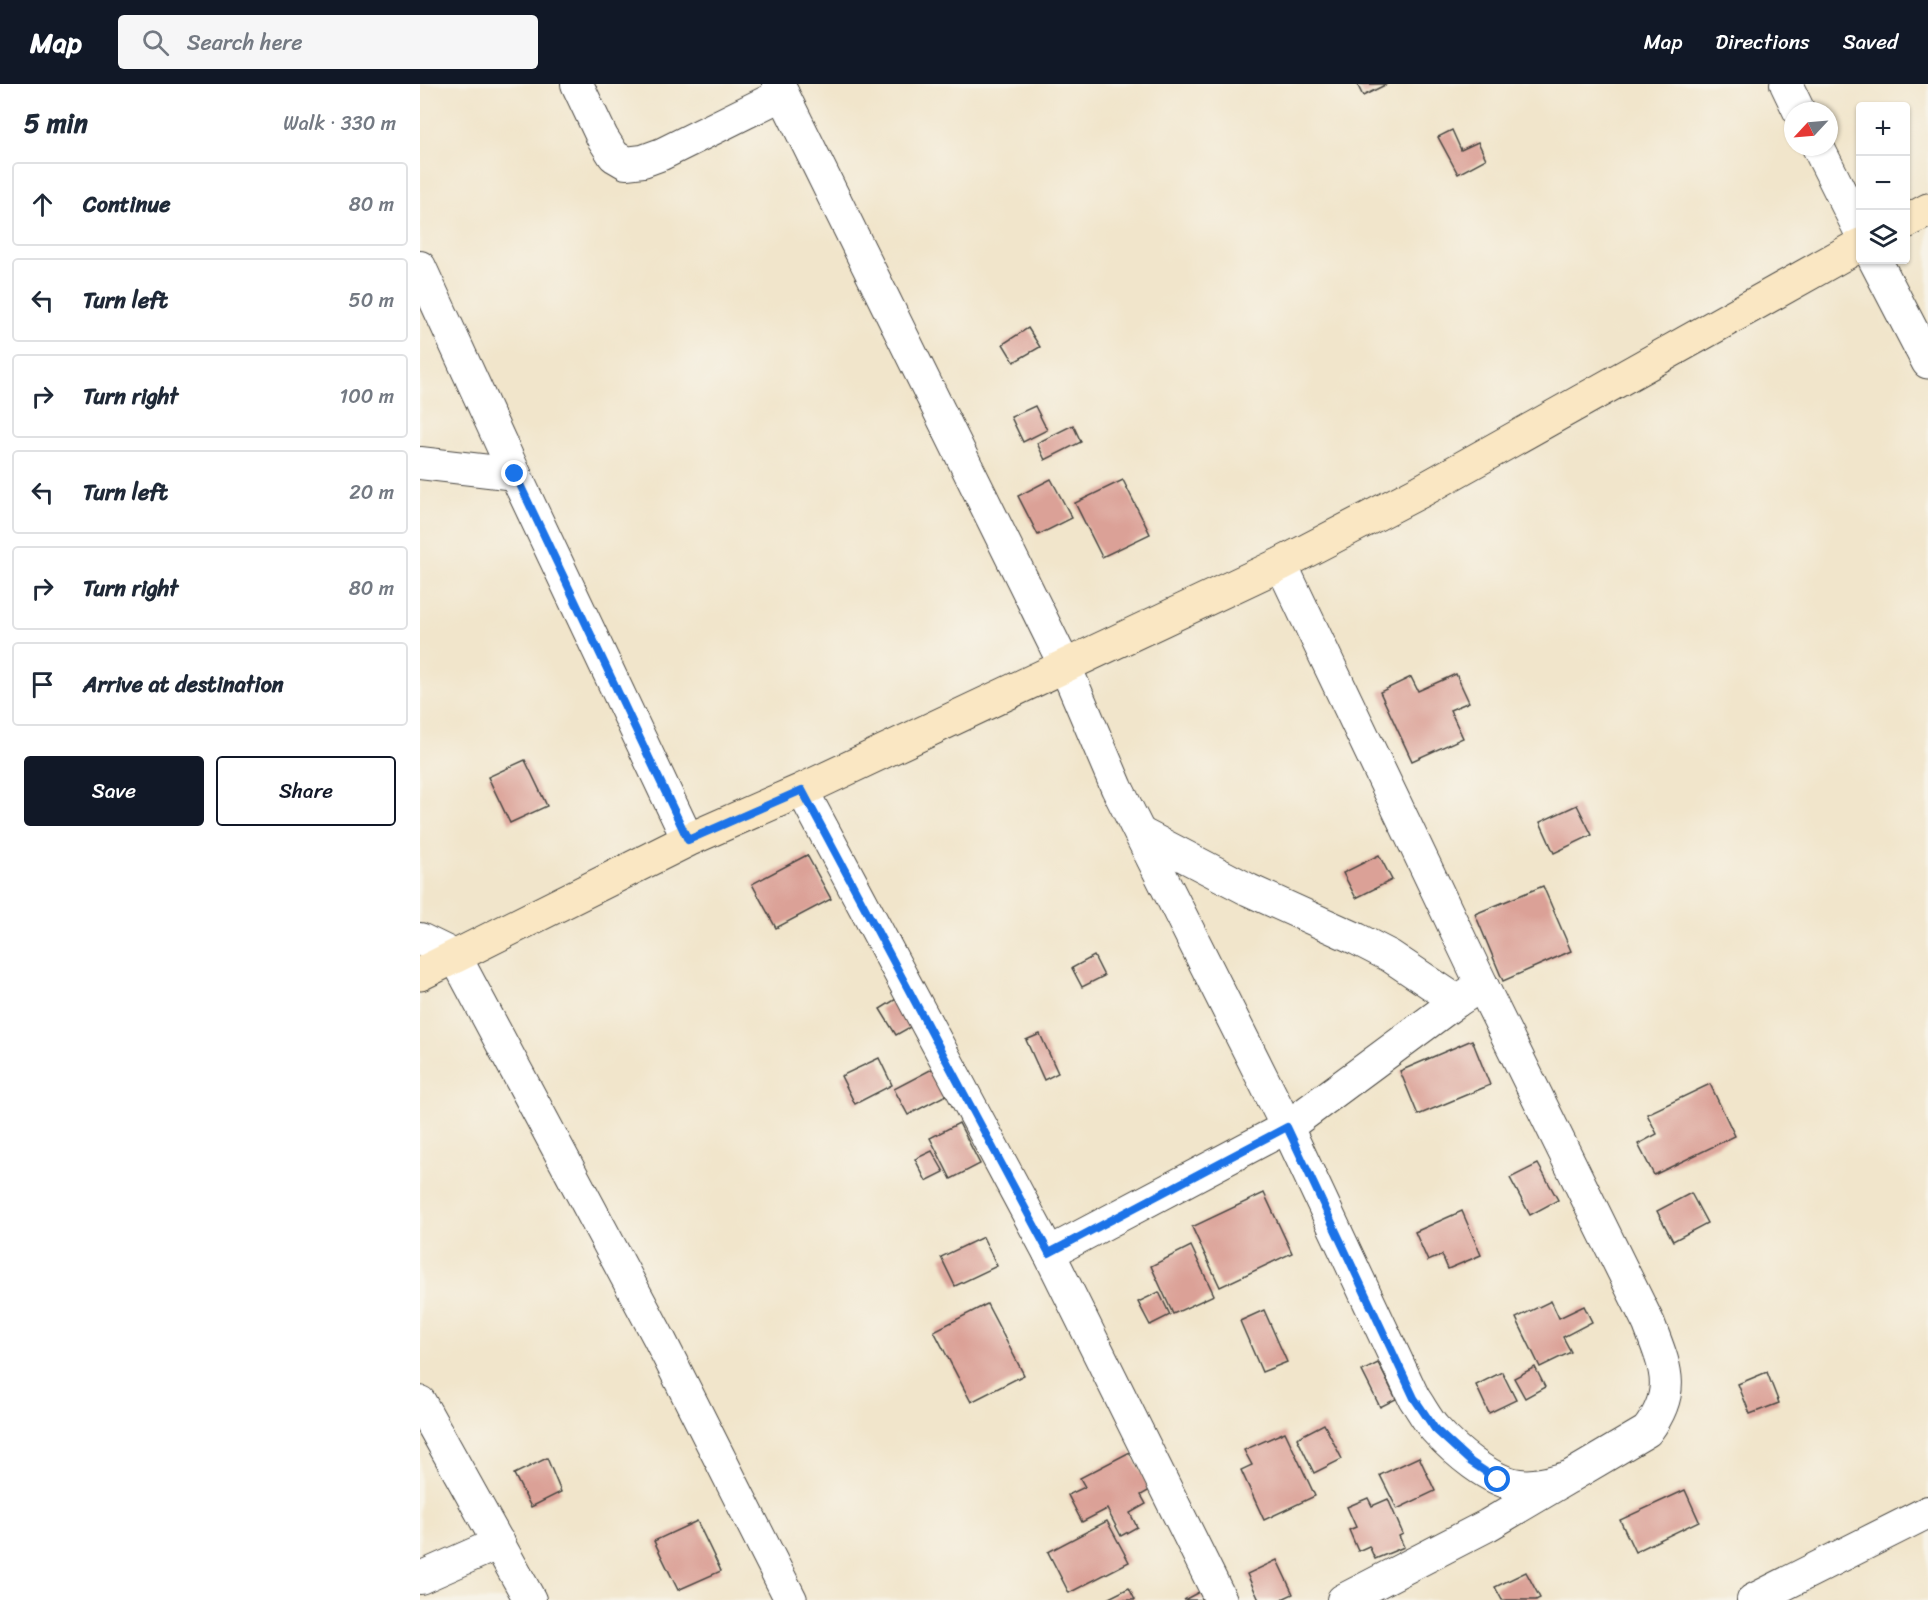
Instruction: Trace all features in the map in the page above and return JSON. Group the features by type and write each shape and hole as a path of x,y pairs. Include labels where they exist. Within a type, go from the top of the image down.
{"main road":[{"path":"1910,219 1928,210"},
{"path":"420,974 688,840 802,790 1281,564 1422,491 1856,246"}],"street":[{"path":"577,84 602,137 614,156 626,164 662,154 781,89 1065,666 1118,788 1287,1127 1414,1398 1435,1429 1471,1462 1498,1480 1518,1485 1537,1486 1569,1477"},
{"path":"1786,84 1795,102"},
{"path":"1822,156 1856,223"},
{"path":"1877,264 1928,362"},
{"path":"420,267 688,840"},
{"path":"420,463 515,474"},
{"path":"1281,564 1469,993 1649,1324 1667,1371 1664,1401 1659,1416 1647,1431 1488,1525 1343,1600"},
{"path":"802,790 1049,1253 1221,1600"},
{"path":"1140,834 1249,890 1469,993"},
{"path":"420,939 455,956 653,1328 791,1600"},
{"path":"1049,1253 1287,1127 1469,993"},
{"path":"420,1402 530,1600"},
{"path":"1753,1600 1928,1512"},
{"path":"420,1578 499,1543"}],"building":[{"path":"1357,84 1387,84 1363,96"},
{"path":"1452,130 1461,150 1478,142 1486,159 1458,174 1438,137"},
{"path":"1028,328 1040,347 1014,362 1003,344"},
{"path":"1035,406 1047,430 1023,442 1011,417"},
{"path":"1073,425 1081,442 1045,460 1037,443"},
{"path":"1051,479 1072,518 1038,535 1018,496"},
{"path":"1123,480 1150,534 1102,557 1075,503"},
{"path":"1456,674 1469,702 1450,710 1463,738 1412,761 1380,692 1411,677 1418,691"},
{"path":"525,760 547,806 510,823 488,777"},
{"path":"1577,805 1592,835 1554,853 1540,822"},
{"path":"807,855 831,899 776,928 752,884"},
{"path":"1379,855 1392,880 1356,898 1343,873"},
{"path":"1543,886 1571,951 1503,981 1475,914"},
{"path":"1094,956 1104,976 1082,987 1072,968"},
{"path":"896,999 912,1026 896,1035 880,1009"},
{"path":"1040,1034 1058,1073 1044,1080 1026,1040"},
{"path":"1472,1040 1490,1085 1418,1115 1400,1071"},
{"path":"879,1058 892,1085 855,1104 841,1076"},
{"path":"936,1067 950,1093 908,1115 894,1089"},
{"path":"1710,1084 1735,1136 1654,1175 1638,1144 1657,1134 1647,1114"},
{"path":"959,1123 980,1164 951,1179 930,1138"},
{"path":"932,1151 944,1172 926,1181 915,1159"},
{"path":"1538,1164 1558,1200 1530,1215 1510,1178"},
{"path":"1264,1193 1292,1253 1220,1287 1192,1227"},
{"path":"1691,1193 1707,1223 1673,1241 1657,1211"},
{"path":"1462,1211 1481,1255 1448,1269 1442,1255 1428,1261 1415,1232"},
{"path":"983,1237 997,1266 955,1286 941,1257"},
{"path":"1191,1246 1214,1295 1173,1314 1151,1266"},
{"path":"1159,1292 1170,1315 1150,1325 1138,1302"},
{"path":"1551,1301 1559,1318 1584,1306 1592,1322 1563,1337 1571,1352 1540,1367 1516,1318"},
{"path":"987,1304 1024,1375 971,1402 934,1331"},
{"path":"1264,1310 1287,1362 1262,1372 1240,1321"},
{"path":"1378,1363 1396,1399 1380,1407 1362,1371"},
{"path":"1535,1367 1545,1387 1525,1398 1514,1378"},
{"path":"1502,1372 1516,1400 1489,1413 1476,1385"},
{"path":"1767,1372 1779,1403 1750,1414 1738,1384"},
{"path":"1324,1424 1342,1459 1314,1473 1297,1438"},
{"path":"1285,1432 1315,1496 1264,1520 1241,1470 1252,1465 1244,1450"},
{"path":"1130,1452 1150,1490 1141,1495 1146,1504 1130,1513 1137,1527 1121,1536 1107,1509 1082,1522 1068,1495 1085,1487 1080,1478"},
{"path":"1419,1457 1435,1491 1397,1509 1380,1475"},
{"path":"547,1458 561,1492 531,1507 514,1474"},
{"path":"1685,1490 1699,1521 1635,1552 1620,1520"},
{"path":"1368,1498 1372,1506 1388,1499 1403,1534 1399,1536 1404,1547 1375,1559 1369,1546 1358,1551 1349,1530 1356,1527 1347,1507"},
{"path":"697,1521 721,1571 678,1590 654,1541"},
{"path":"1107,1521 1129,1562 1069,1593 1048,1552"},
{"path":"1277,1560 1293,1594 1280,1600 1259,1600 1247,1574"},
{"path":"1526,1572 1540,1598 1502,1600 1495,1587"},
{"path":"1129,1588 1135,1600 1105,1600"},
{"path":"1199,1592 1203,1600 1184,1600"}],"route":[{"path":"515,474 688,840 802,790 1049,1253 1287,1127 1414,1398 1435,1429 1471,1462 1498,1480"}]}
